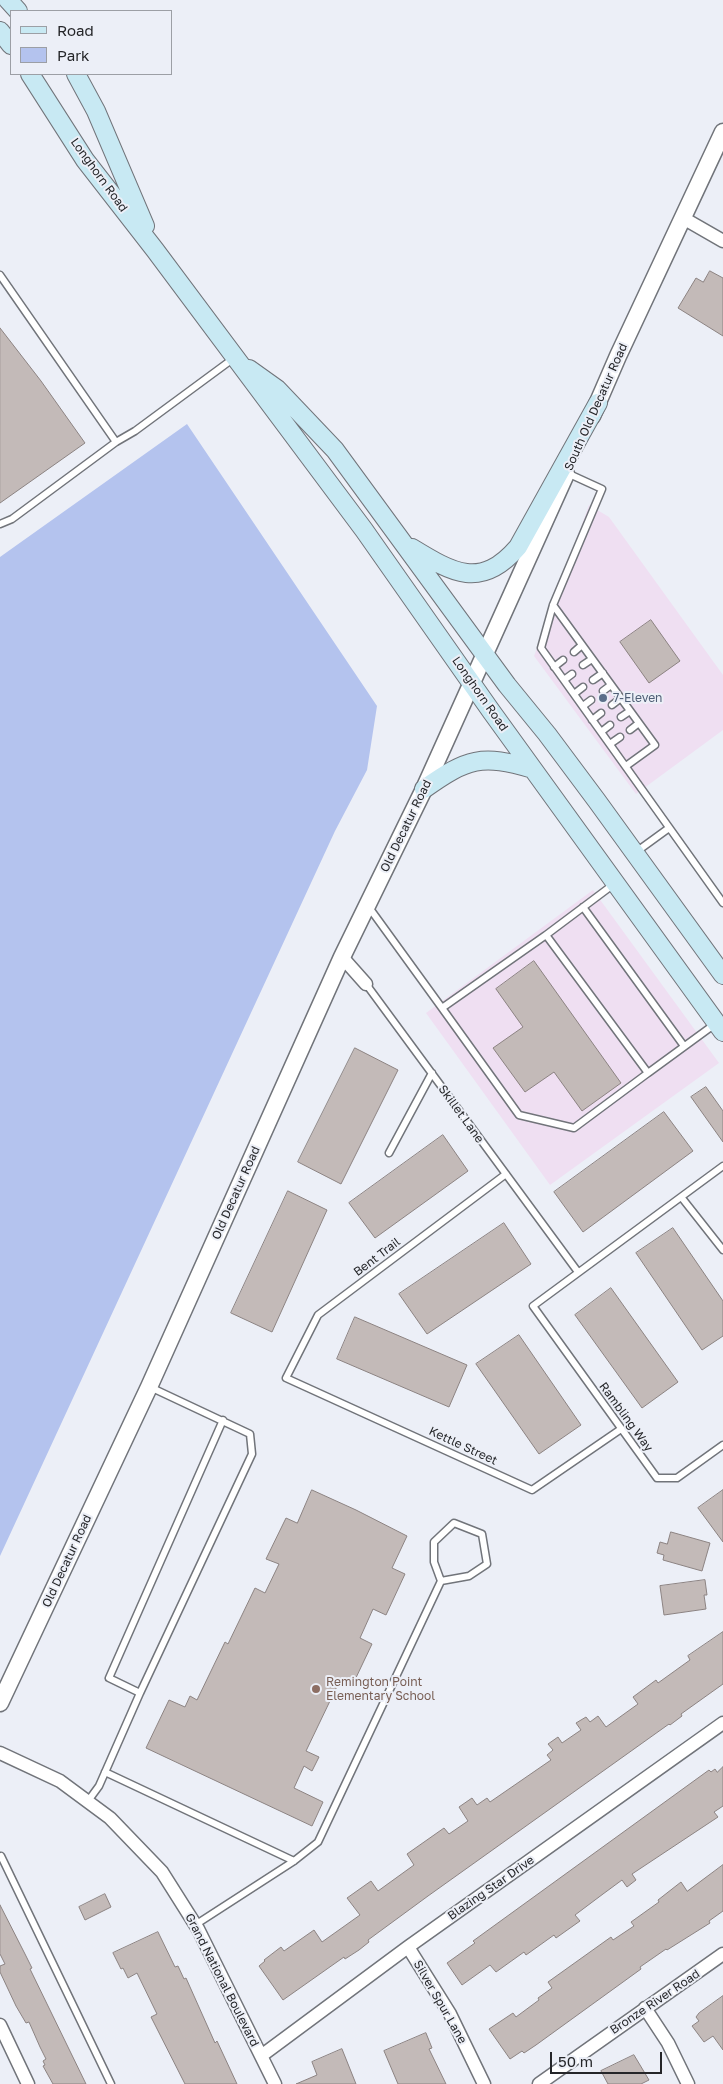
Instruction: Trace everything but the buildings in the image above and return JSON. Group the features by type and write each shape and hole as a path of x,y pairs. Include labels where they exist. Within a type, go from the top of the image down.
{"main road":[{"path":"8,0 17,10"},
{"path":"0,31 10,45"},
{"name":"Longhorn Road","path":"31,75 85,160 155,250 364,530 615,883 721,1024"},
{"name":"Longhorn Road","path":"77,75 96,111 155,250"},
{"name":"Longhorn Road","path":"234,358 277,389 335,450 406,544 507,685 547,734 635,853 723,976"},
{"path":"406,544 453,571 478,574 497,567 507,560 518,547 598,403"},
{"path":"424,789 450,770 475,760 506,761 533,769"}],"street":[{"name":"South Old Decatur Road","path":"472,683 682,218 723,132"},
{"path":"682,218 723,240"},
{"name":"Old Decatur Road","path":"0,1703 148,1387 342,957 424,789 472,683"},
{"name":"Skillet Lane","path":"342,957 366,984"},
{"name":"Blazing Star Drive","path":"261,2056 408,1947 723,1723"},
{"name":"Grand National Boulevard","path":"0,1753 60,1781 88,1801 110,1818 162,1872 195,1925 275,2084"},
{"name":"Silver Spur Lane","path":"408,1947 450,2014 484,2084"},
{"name":"Bronze River Road","path":"539,2084 723,1954"},
{"path":"645,2008 668,2043 688,2084"},
{"path":"0,2025 28,2084"}],"lane":[{"path":"0,275 116,442"},
{"path":"0,524 12,519 234,358"},
{"path":"567,472 602,489 553,605 541,648 723,903"},
{"path":"553,605 655,745 626,766"},
{"path":"574,652 582,645"},
{"path":"583,665 592,659"},
{"path":"554,667 563,660"},
{"path":"593,680 602,673"},
{"path":"564,680 572,674"},
{"path":"603,692 611,685"},
{"path":"574,694 583,687"},
{"path":"612,705 621,698"},
{"path":"582,706 591,700"},
{"path":"621,718 630,711"},
{"path":"592,720 600,713"},
{"path":"630,730 639,723"},
{"path":"601,732 610,725"},
{"path":"610,744 620,737"},
{"path":"635,853 669,828"},
{"path":"442,1008 615,883"},
{"path":"368,906 519,1115 574,1128 684,1046 721,1024"},
{"path":"583,907 684,1046"},
{"path":"546,934 648,1073"},
{"name":"Skillet Lane","path":"366,984 578,1272"},
{"path":"389,1153 432,1073"},
{"path":"578,1272 682,1198 723,1166"},
{"name":"Bent Trail","path":"286,1378 318,1315 506,1174"},
{"path":"682,1198 723,1250"},
{"name":"Rambling Way","path":"578,1272 533,1306 657,1478 678,1478 723,1445"},
{"name":"Kettle Street","path":"286,1378 532,1490 621,1429"},
{"path":"88,1801 99,1786 140,1693 252,1454 250,1434 148,1387"},
{"path":"140,1693 108,1678 223,1420"},
{"path":"195,1925 294,1861 318,1842 442,1581 434,1562 434,1542 454,1523 482,1534 487,1564 469,1576 442,1581"},
{"path":"105,1772 294,1861"},
{"path":"1,1856 111,2084"}],"shaded area":[{"path":"589,505 609,517 723,675 723,730 636,794 534,656"},
{"path":"593,890 719,1063 550,1185 426,1013"}],"green space":[{"path":"187,424 377,706 367,770 335,831 0,1556 0,557"}],"place":[{"name":"7-Eleven","path":"603,698"},
{"name":"Remington Point Elementary School","path":"316,1689"}]}
